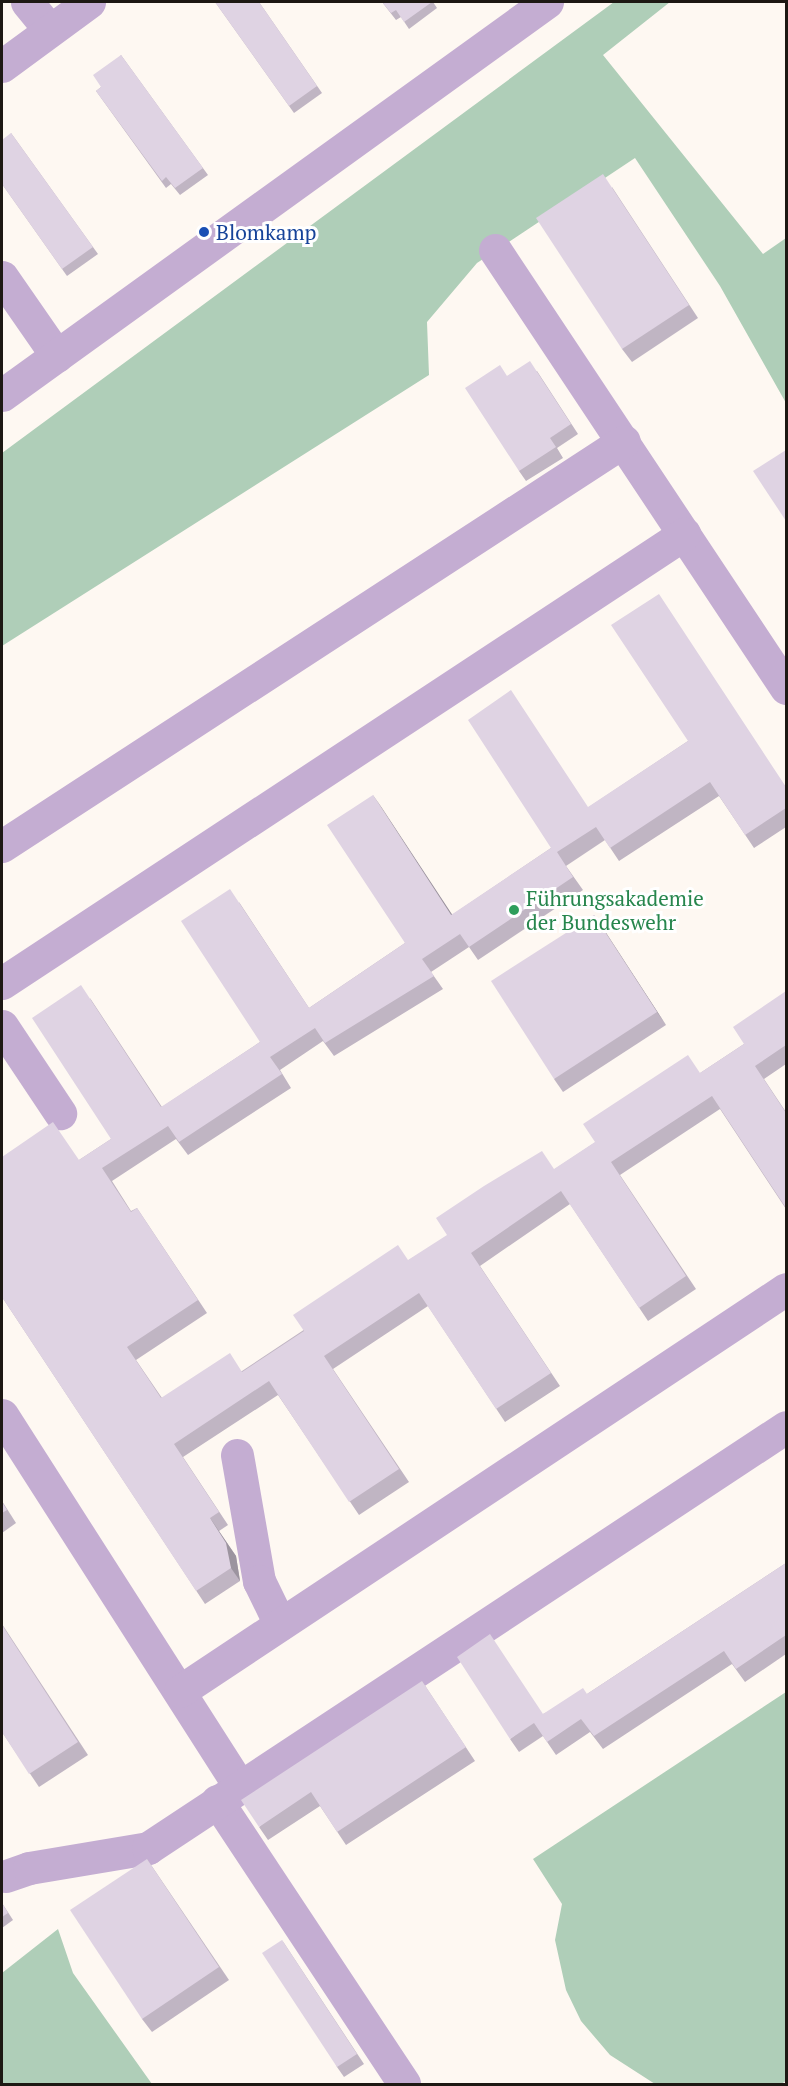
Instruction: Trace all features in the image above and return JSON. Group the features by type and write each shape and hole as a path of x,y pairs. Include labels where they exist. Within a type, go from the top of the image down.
{"street":[{"path":"27,2 50,30"},
{"path":"2,66 89,2"},
{"path":"2,395 548,2"},
{"path":"495,250 786,688"},
{"path":"2,277 57,356"},
{"path":"2,846 624,441"},
{"path":"2,983 684,534"},
{"path":"2,1026 60,1113"},
{"path":"180,1691 786,1289"},
{"path":"2,1415 180,1691 228,1794 404,2085"},
{"path":"6,1876 148,1848 786,1427"},
{"path":"237,1455 259,1581 280,1624"}],"green space":[{"path":"614,2 670,2 603,55 763,254 786,238 786,403 720,286 635,158 477,263 427,322 429,375 2,646 2,453"},
{"path":"786,1692 786,2081 781,2084 655,2084 610,2055 581,2021 566,1990 555,1940 562,1904 533,1859"},
{"path":"58,1929 73,1973 152,2084 2,2084 2,1973"}],"building":[{"path":"215,2 259,2 317,86 289,106"},
{"path":"382,2 432,2 404,22 396,10 391,13"},
{"path":"121,55 203,168 175,188 166,177 162,181 96,91 101,87 93,75"},
{"path":"11,133 93,247 62,269 2,184 2,140"},
{"path":"603,174 689,305 622,349 536,218"},
{"path":"530,361 571,424 550,438 556,447 519,471 465,388 500,365 507,376"},
{"path":"786,450 786,521 753,471"},
{"path":"659,594 786,787 786,808 745,835 710,782 610,848 596,827 557,852 573,877 469,947 460,934 422,959 434,976 325,1043 315,1028 270,1057 282,1074 179,1142 168,1126 102,1168 131,1212 137,1208 198,1300 127,1347 161,1398 230,1353 242,1372 304,1331 293,1315 398,1245 408,1260 447,1235 436,1218 484,1186 542,1151 554,1169 595,1142 583,1124 688,1055 700,1073 744,1044 733,1027 786,991 786,1045 755,1066 786,1113 786,1208 712,1096 611,1162 686,1276 639,1308 561,1191 471,1253 551,1373 496,1409 419,1293 324,1356 399,1469 349,1502 269,1381 174,1444 219,1512 210,1518 226,1543 231,1568 196,1591 2,1297 2,1157 53,1122 79,1160 111,1139 32,1018 81,985 161,1107 260,1042 181,921 230,889 309,1008 405,943 327,825 373,795 451,915 551,848 468,720 511,690 588,807 688,741 611,625"},
{"path":"594,915 657,1012 554,1079 491,981"},
{"path":"2,1502 7,1510 2,1513"},
{"path":"786,1563 786,1635 736,1669 724,1651 594,1736 581,1719 547,1742 534,1723 510,1739 457,1657 490,1634 543,1714 583,1688 587,1694"},
{"path":"2,1625 78,1742 29,1774 2,1732"},
{"path":"422,1681 466,1747 337,1832 311,1792 259,1827 241,1800"},
{"path":"147,1859 219,1967 142,2019 70,1910"},
{"path":"2,1903 8,1913 2,1917"},
{"path":"282,1940 357,2054 337,2067 262,1953"}],"place":[{"name":"Blomkamp","path":"204,232"},
{"name":"Führungsakademie der Bundeswehr","path":"514,910"}]}
